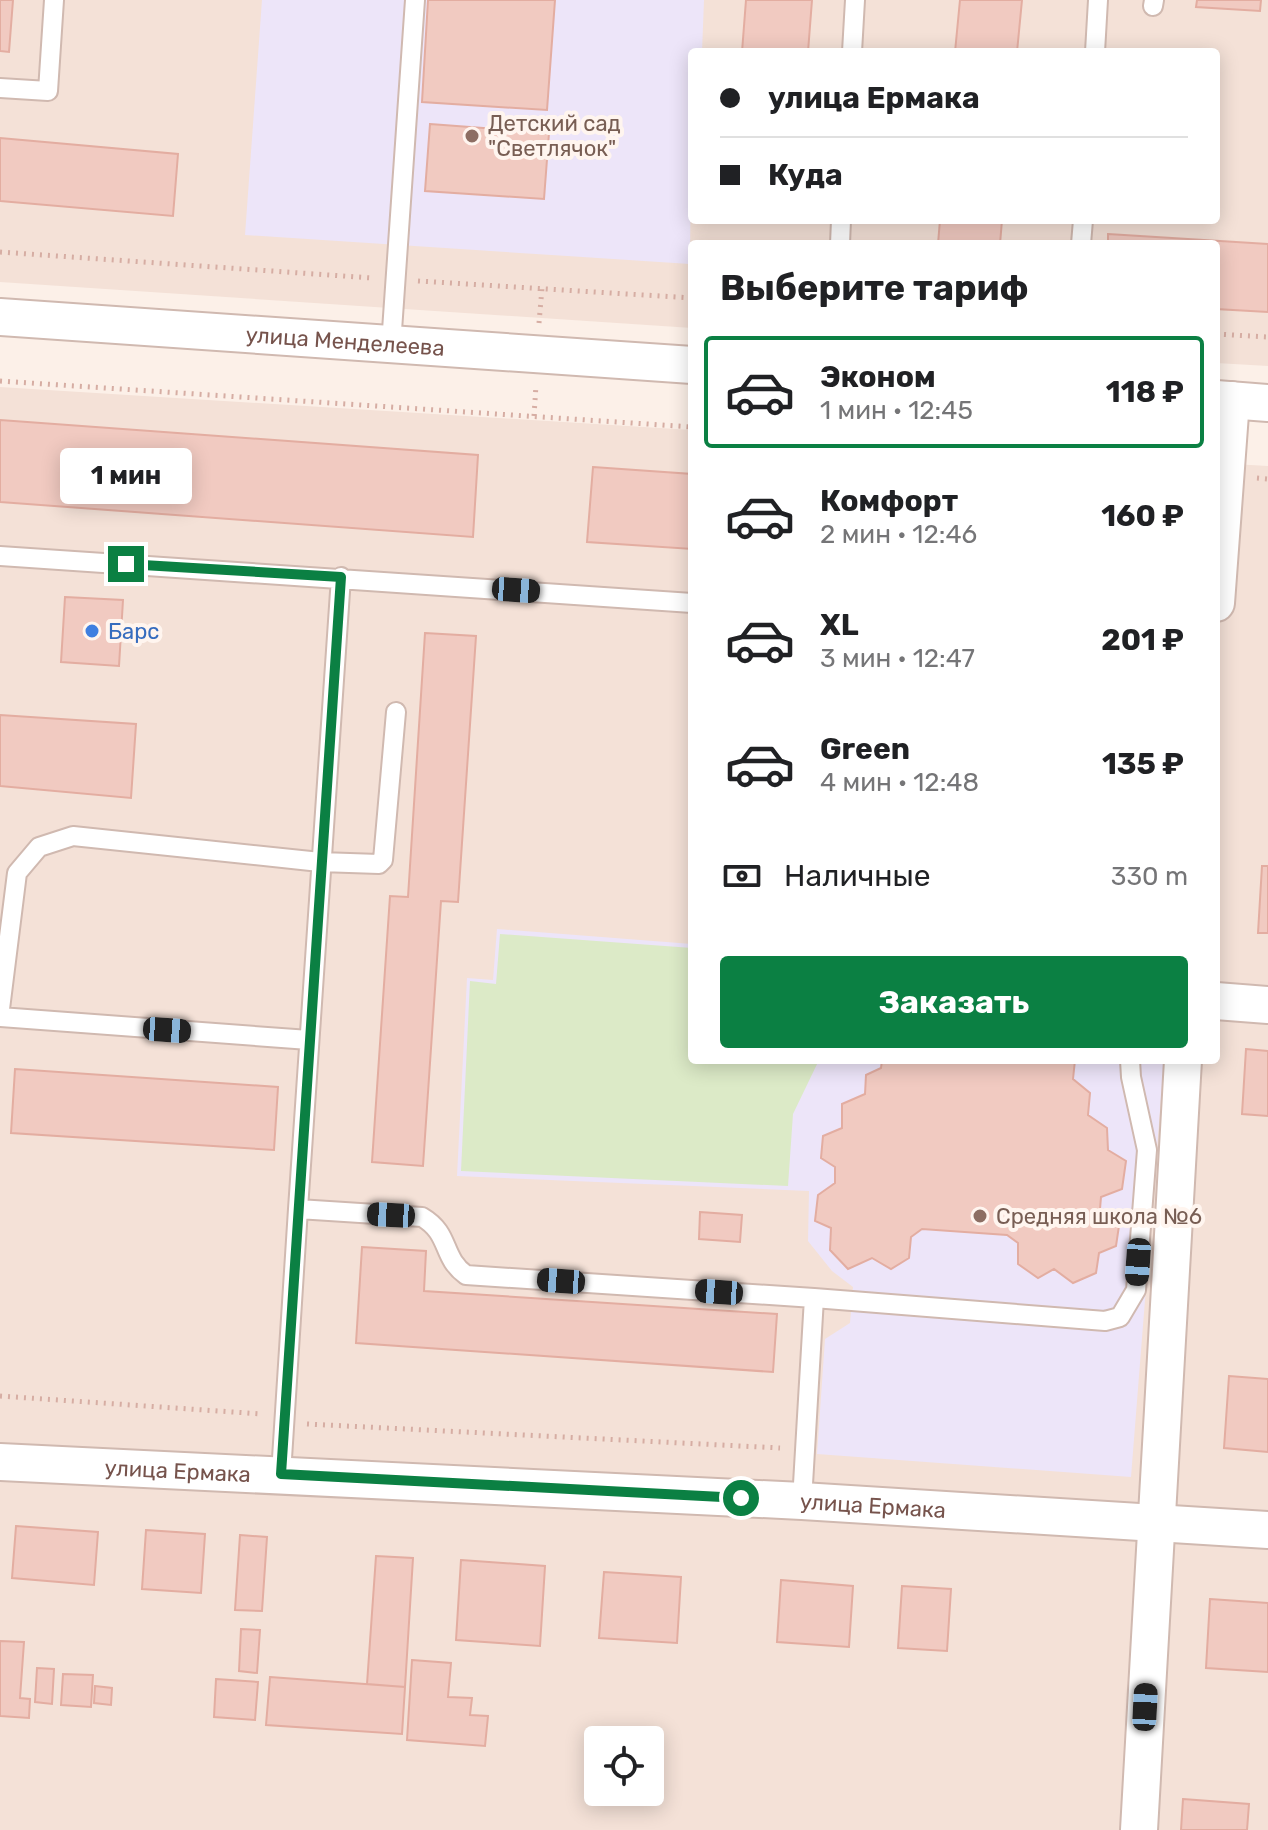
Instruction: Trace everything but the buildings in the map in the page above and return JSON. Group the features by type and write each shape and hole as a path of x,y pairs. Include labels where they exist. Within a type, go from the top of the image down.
{"street":[{"name":"улица Менделеева","path":"0,317 688,365"},
{"path":"1220,487 1223,400 1268,403"},
{"path":"1220,1001 1268,1005"},
{"path":"1139,1830 1183,1064"},
{"name":"улица Ермака","path":"0,1462 802,1501 1268,1530"}],"lane":[{"path":"0,88 48,91 54,0"},
{"path":"391,345 415,0"},
{"path":"852,48 855,0"},
{"path":"1095,48 1098,0"},
{"path":"0,556 688,603"},
{"path":"281,1474 341,577"},
{"path":"0,1009 17,873 39,847 73,836 320,862 373,866 383,860 396,712"},
{"path":"0,1017 309,1040"},
{"path":"298,1209 422,1217 438,1226 455,1267 466,1275 1105,1321 1120,1317 1136,1290 1147,1150 1131,1064"},
{"path":"802,1501 814,1298"}],"path":[{"path":"0,252 688,298"},
{"path":"1220,334 1268,337"},
{"path":"0,381 688,427"},
{"path":"0,1396 271,1414 298,1424 806,1449"}],"shaded area":[{"path":"0,0 1268,0 1268,366 1220,363 1220,240 688,240 688,328 0,282"},
{"name":"Детский сад \"Светлячок\"","path":"262,0 704,0 702,48 688,48 688,264 245,235"},
{"path":"0,387 688,430 688,1064 1220,1064 1220,463 1268,466 1268,1830 0,1830"},
{"name":"Средняя школа №6","path":"497,929 688,944 688,1064 1164,1064 1131,1477 817,1454 825,1339 850,1323 853,1287 832,1271 808,1241 809,1191 457,1176 467,978 493,980"}],"green space":[{"path":"500,934 688,948 688,1064 817,1064 793,1114 788,1186 461,1171 470,981 496,984"}],"place":[{"name":"Детский сад \"Светлячок\"","path":"472,136"},
{"name":"Барс","path":"92,631"},
{"name":"Средняя школа №6","path":"980,1216"}],"route":[{"path":"126,564 341,577 281,1474 741,1498"}]}
